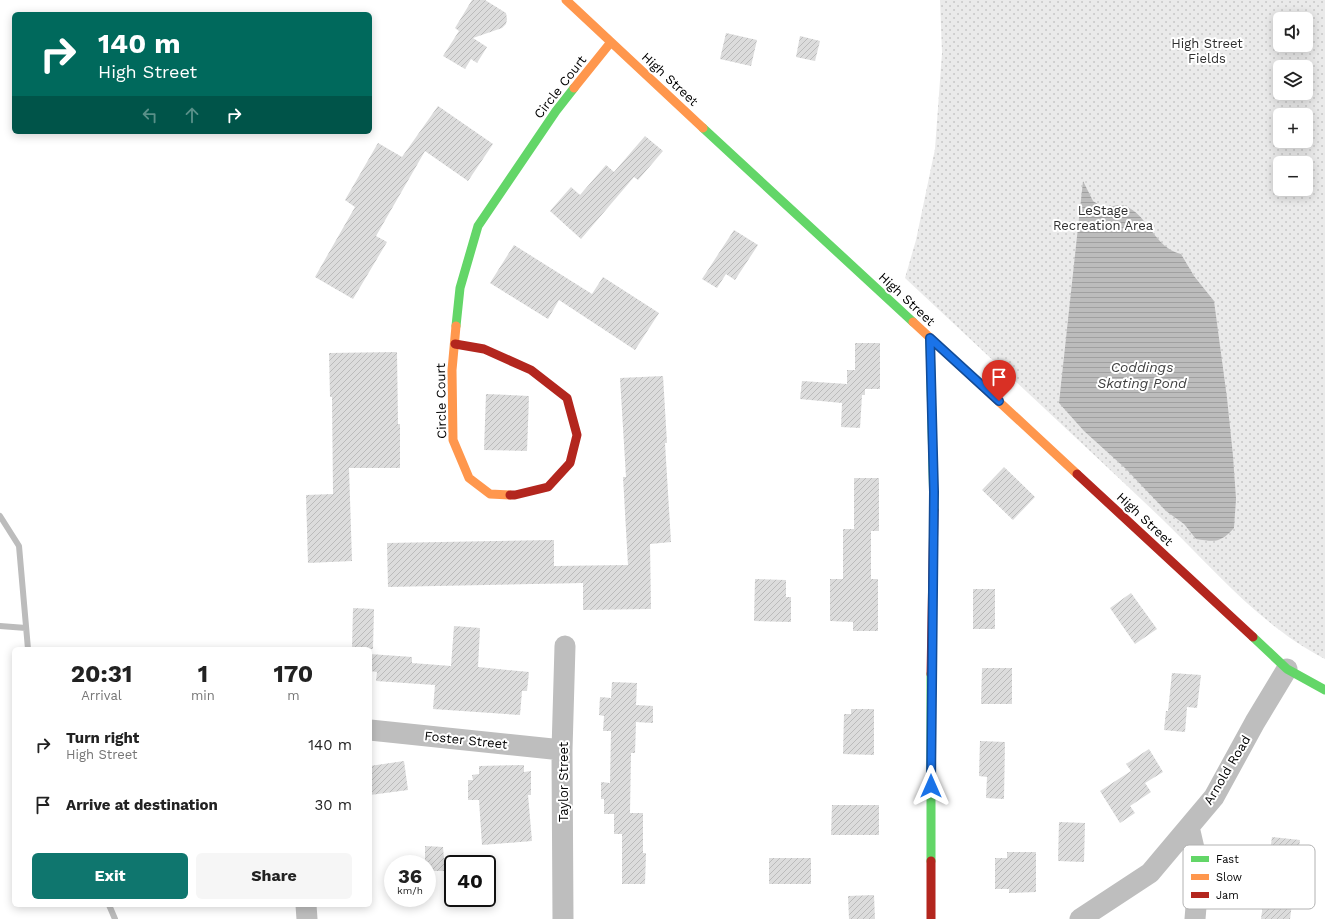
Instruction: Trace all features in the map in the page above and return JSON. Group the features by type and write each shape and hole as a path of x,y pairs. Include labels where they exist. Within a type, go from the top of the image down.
{"street":[{"name":"High Street","path":"566,0 1288,669 1325,690"},
{"name":"Circle Court","path":"455,344 484,349 531,370 567,398 577,435 570,463 548,487 515,495 490,494 469,478 453,440 452,370 460,288 478,226 556,111 611,42"},
{"path":"930,338 934,492 931,708 931,919"},
{"name":"Taylor Street","path":"563,919 562,750 565,646"},
{"name":"Arnold Road","path":"1080,919 1150,873 1214,797 1255,722 1288,669"},
{"name":"Foster Street","path":"372,730 562,750"},
{"path":"1189,827 1193,845"},
{"path":"306,907 307,919"},
{"path":"1195,919 1196,909"}],"green space":[{"name":"LeStage Recreation Area","path":"940,0 1325,0 1325,659 1301,645 1279,629 1238,594 1161,518 905,278 916,240 935,149 942,53"}],"water":[{"name":"Coddings Skating Pond","path":"1083,181 1093,201 1104,208 1123,205 1133,210 1140,216 1164,245 1172,251 1181,254 1194,276 1214,301 1227,398 1236,499 1234,528 1221,539 1208,541 1196,539 1184,524 1166,511 1125,468 1084,431 1059,403"}],"building":[{"path":"472,0 485,0 506,13 507,19 506,24 502,28 473,38 487,47 477,63 471,59 465,69 443,56 459,31 455,28"},
{"path":"726,33 757,40 751,66 720,59"},
{"path":"800,36 820,41 815,61 796,57"},
{"path":"438,106 493,144 468,181 425,151 376,236 387,242 353,299 315,277 355,207 345,200 378,143 402,157"},
{"path":"645,136 663,151 638,180 634,177 581,239 550,211 571,187 580,195 606,165 614,172"},
{"path":"734,230 758,245 735,280 726,274 717,288 702,279"},
{"path":"514,245 592,294 603,277 659,313 635,350 559,300 548,319 490,283"},
{"path":"855,343 880,343 880,389 865,389 865,395 862,395 860,428 841,427 842,403 800,399 802,381 847,384 847,370 855,370"},
{"path":"397,352 400,468 349,468 352,561 308,563 306,495 333,494 332,397 330,397 329,353"},
{"path":"663,376 667,443 665,443 671,542 650,544 651,609 583,610 583,583 388,587 387,543 554,540 554,566 628,565 623,477 626,477 620,378"},
{"path":"486,394 529,396 527,451 484,450"},
{"path":"1004,467 1035,497 1013,520 982,490"},
{"path":"854,478 879,478 879,531 871,531 871,579 878,579 878,631 853,631 853,622 830,621 830,579 843,579 843,529 854,529"},
{"path":"755,579 786,580 786,597 791,597 791,622 754,621"},
{"path":"973,589 995,589 995,629 973,629"},
{"path":"1131,593 1157,629 1135,644 1110,608"},
{"path":"353,608 374,609 373,649 372,647 352,647"},
{"path":"454,626 480,628 478,667 529,672 527,691 522,691 520,715 433,709 435,685 376,681 377,672 372,671 372,654 412,657 412,663 451,666"},
{"path":"982,668 1012,668 1012,704 981,704"},
{"path":"1172,673 1201,675 1197,708 1187,707 1185,732 1164,730 1166,711 1168,711"},
{"path":"612,682 637,683 636,705 653,706 653,723 636,722 635,753 631,753 630,813 643,813 643,853 646,853 645,884 622,884 622,834 614,834 614,814 604,814 604,799 601,799 601,782 610,783 611,731 603,731 604,716 599,715 600,697 611,698"},
{"path":"851,709 874,709 874,755 843,754 844,714 851,714"},
{"path":"980,741 1005,742 1004,799 986,798 987,777 979,776"},
{"path":"1149,749 1163,772 1145,783 1151,792 1130,806 1135,813 1120,823 1100,791 1131,771 1126,764"},
{"path":"404,761 408,790 372,795 372,766"},
{"path":"524,765 524,772 531,771 531,795 528,795 532,841 482,845 479,800 468,800 468,780 473,780 472,775 479,774 479,766"},
{"path":"832,805 879,805 879,835 831,835"},
{"path":"1059,822 1085,823 1084,862 1058,861"},
{"path":"1272,837 1300,840 1299,845 1271,845"},
{"path":"425,846 443,847 444,871 436,871 436,855 425,855"},
{"path":"1007,852 1036,852 1036,892 1009,893 1009,889 995,889 995,858 1007,858"},
{"path":"769,858 811,858 811,884 769,884"},
{"path":"874,895 875,919 849,919 848,896"},
{"path":"1262,909 1291,909 1290,919 1261,919"}],"waterway":[{"path":"0,516 19,546 28,647"},
{"path":"0,626 26,628"},
{"path":"110,907 115,919"}],"traffic: fast":[{"path":"456,326 460,288 478,226 556,111 574,88"},
{"path":"703,128 913,322"},
{"path":"930,338 934,510"},
{"path":"1253,637 1287,669 1325,690"},
{"path":"931,674 931,861"}],"traffic: slow":[{"path":"566,0 703,128"},
{"path":"574,88 611,42"},
{"path":"913,322 1077,474"},
{"path":"456,326 452,370 453,440 469,478 490,494 510,495"}],"traffic: jam":[{"path":"455,344 484,349 531,370 567,398 577,435 570,463 548,487 510,495"},
{"path":"1077,474 1253,637"},
{"path":"931,674 934,510"},
{"path":"931,861 931,919"}],"route":[{"path":"931,786 934,492 930,338 999,401"}],"park label":[{"name":"High Street Fields","path":"1207,50"}]}
